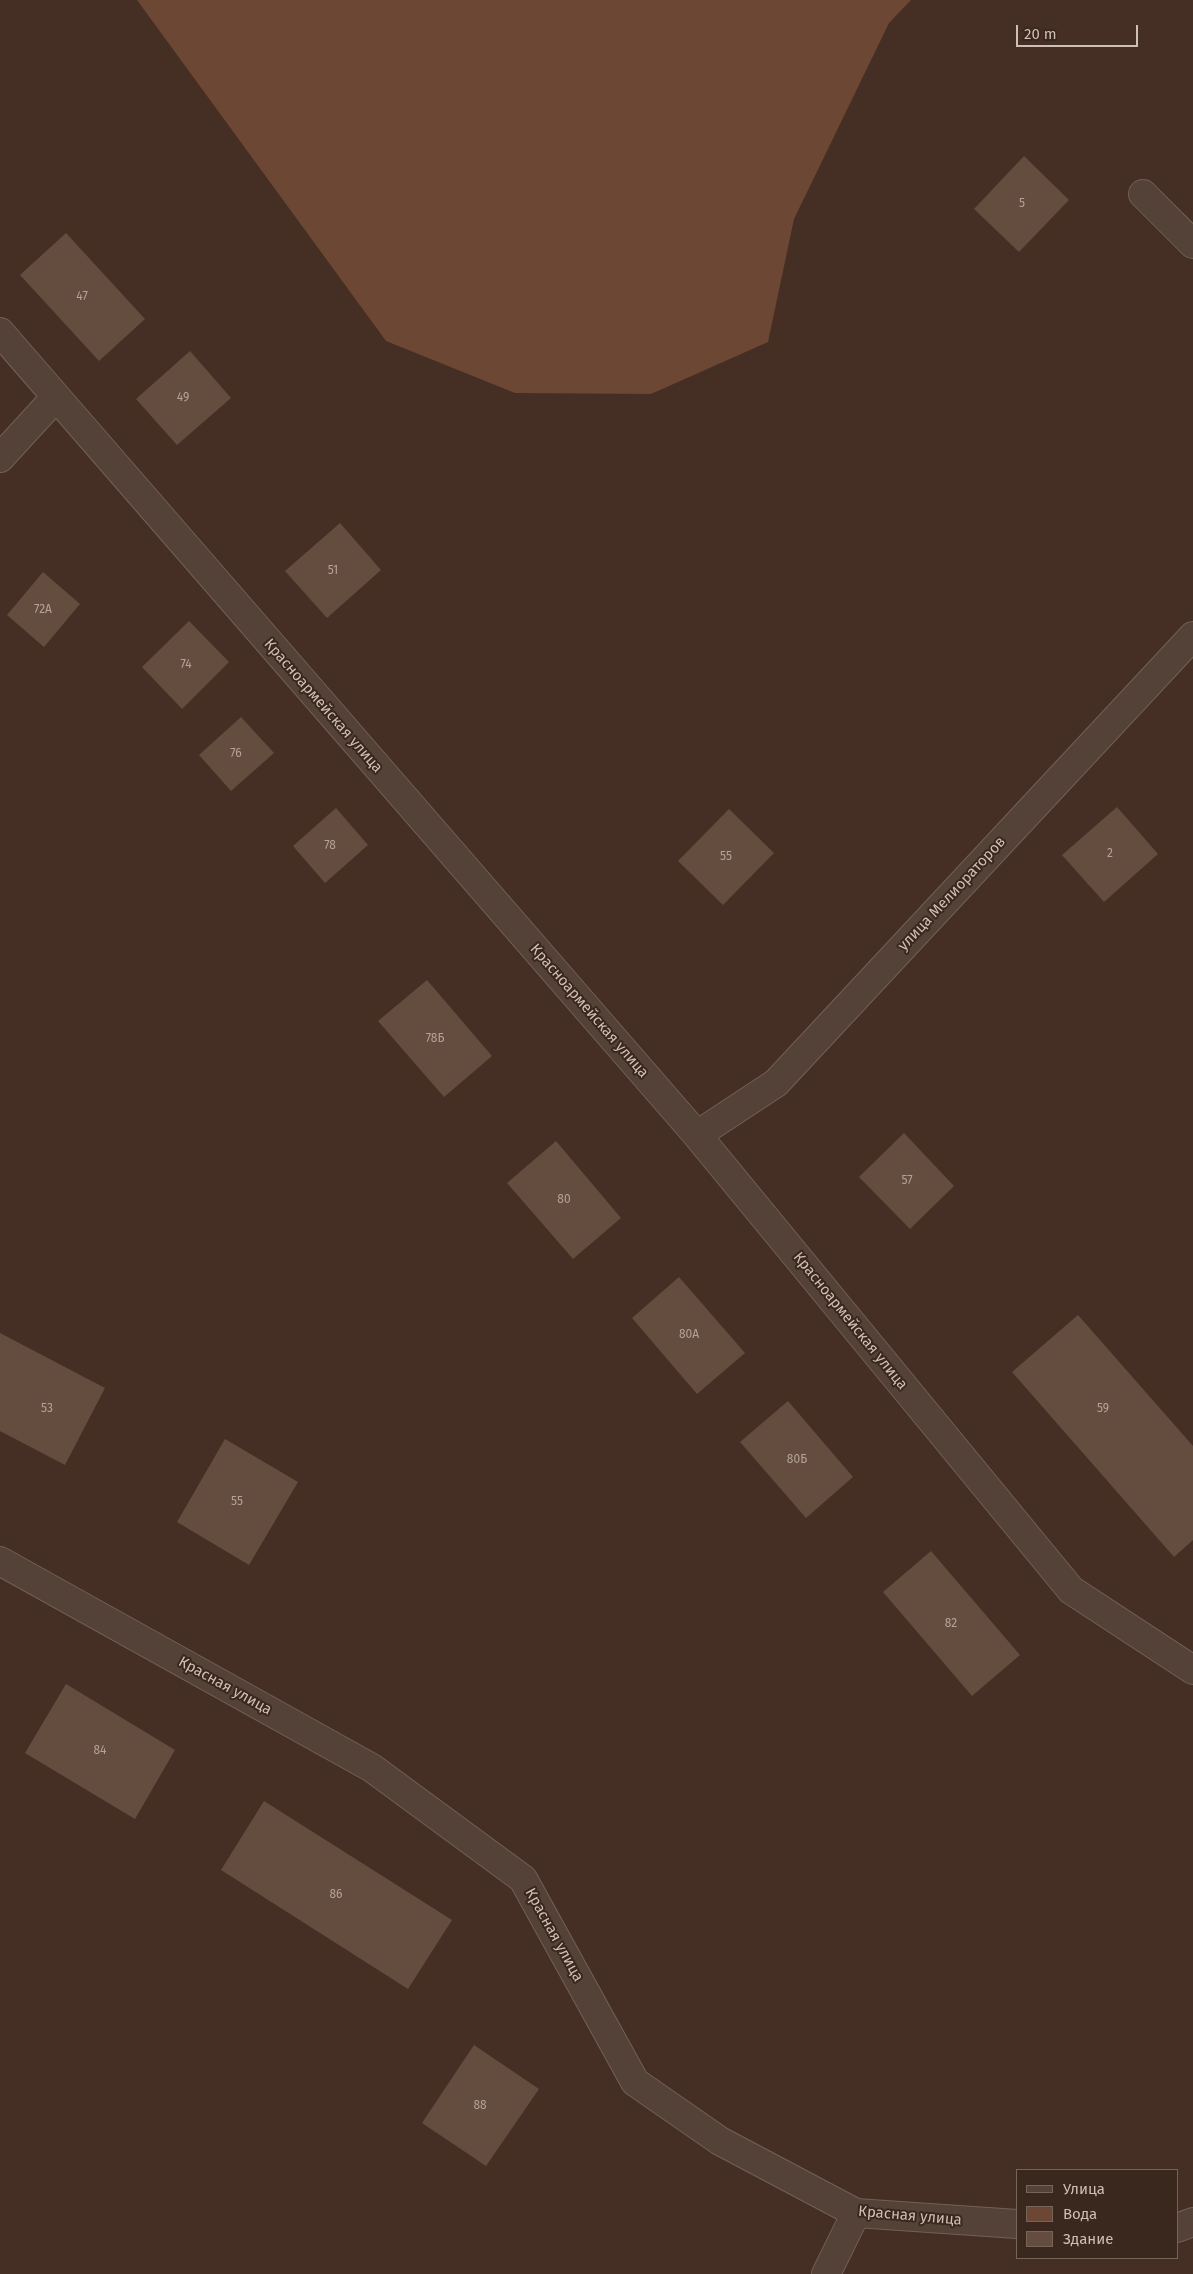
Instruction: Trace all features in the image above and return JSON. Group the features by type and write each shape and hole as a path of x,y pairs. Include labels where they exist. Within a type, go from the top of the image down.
{"street":[{"path":"1143,194 1193,244"},
{"name":"Красноармейская улица","path":"0,332 55,398 696,1135 1070,1590 1193,1670"},
{"path":"0,458 55,398"},
{"name":"улица Мелиораторов","path":"696,1135 776,1083 1193,636"},
{"name":"Красная улица","path":"0,1561 372,1768 523,1879 635,2082 720,2141 856,2213 1016,2224"},
{"path":"826,2274 856,2213"},
{"path":"1178,2228 1193,2222"}],"water":[{"path":"137,0 911,0 889,23 794,219 768,342 651,394 515,393 386,341"}],"building":[{"path":"1024,156 1069,200 1019,252 974,209"},
{"path":"66,233 145,319 99,361 20,275"},
{"path":"190,351 231,398 177,445 136,399"},
{"path":"340,523 381,570 327,618 285,571"},
{"path":"43,572 80,604 44,647 7,615"},
{"path":"189,621 229,662 182,709 142,667"},
{"path":"241,717 274,753 231,791 199,755"},
{"path":"1117,807 1158,854 1104,902 1062,855"},
{"path":"336,808 368,845 325,883 293,846"},
{"path":"729,809 774,853 723,905 678,861"},
{"path":"427,980 492,1056 444,1097 378,1021"},
{"path":"904,1133 954,1186 910,1229 859,1177"},
{"path":"556,1141 621,1218 573,1259 507,1183"},
{"path":"679,1277 745,1353 697,1394 632,1318"},
{"path":"1078,1315 1193,1446 1193,1540 1174,1557 1012,1372"},
{"path":"0,1333 105,1388 65,1465 0,1431"},
{"path":"788,1401 853,1477 806,1518 740,1442"},
{"path":"225,1439 298,1482 249,1565 177,1522"},
{"path":"931,1551 1020,1655 972,1696 883,1592"},
{"path":"66,1684 175,1750 135,1819 25,1753"},
{"path":"264,1801 452,1920 408,1989 221,1870"},
{"path":"474,2045 539,2089 486,2166 422,2123"}]}
